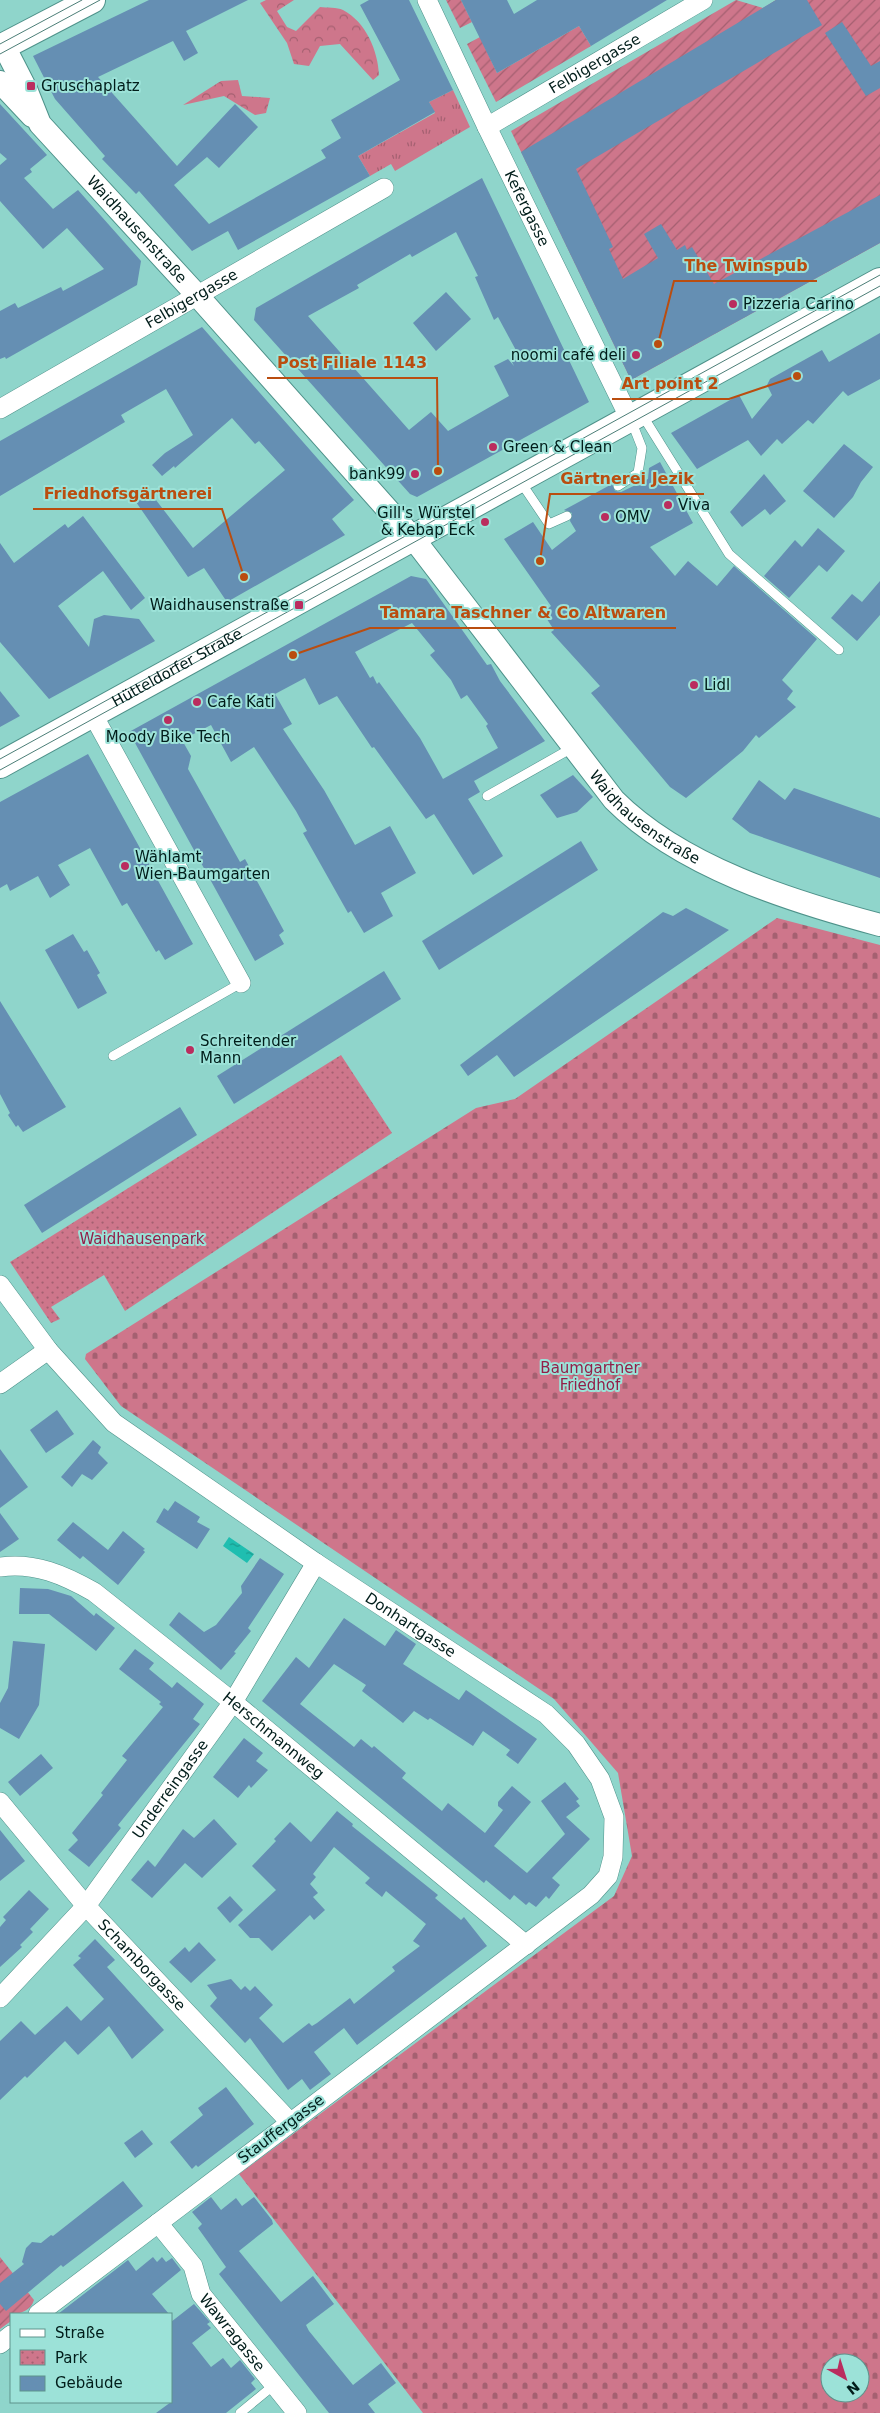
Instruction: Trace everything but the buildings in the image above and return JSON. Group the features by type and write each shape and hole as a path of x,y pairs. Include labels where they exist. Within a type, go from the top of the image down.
{"main road":[{"path":"2,47 92,0"},
{"name":"Hütteldorfer Straße","path":"0,765 635,414 880,281"}],"street":[{"name":"Kefergasse","path":"427,0 487,126 635,414"},
{"name":"Felbigergasse","path":"487,126 703,0"},
{"name":"Waidhausenstraße","path":"2,47 26,89 40,124"},
{"name":"Waidhausenstraße","path":"0,82 196,294 413,538 572,748 626,813 669,842 711,865 780,895 880,925"},
{"name":"Felbigergasse","path":"0,409 196,294 384,188"},
{"path":"92,713 241,982"},
{"name":"Donhartgasse","path":"0,1285 48,1350 114,1423 316,1563 546,1714 576,1744 600,1779 614,1817 613,1857 608,1876 590,1895 526,1945"},
{"path":"0,1384 48,1350"},
{"name":"Underreingasse","path":"0,1998 86,1906 233,1702 316,1563"},
{"name":"Herschmannweg","path":"0,1567 44,1568 70,1578 94,1592 233,1702 526,1945"},
{"name":"Schamborgasse","path":"0,1802 86,1906 290,2122"},
{"name":"Stauffergasse","path":"39,2313 526,1945"},
{"name":"Wawragasse","path":"158,2223 193,2266 201,2294 297,2413"},
{"path":"0,2344 10,2336"}],"lane":[{"path":"618,486 638,473 642,448 635,414"},
{"path":"635,414 729,554 839,650"},
{"path":"519,479 549,524 568,516"},
{"path":"487,796 572,748"},
{"path":"113,1056 241,982"},
{"path":"240,2413 274,2385"}],"green space":[{"path":"266,0 294,0 277,11 287,27 296,31 320,7 341,9 351,15 369,38 376,56 379,75 373,80 340,44 320,46 309,66 294,64 287,43 260,3"},
{"path":"446,0 461,0 472,22 460,28"},
{"path":"736,0 763,8 776,0 880,0 880,243 631,380 511,131"},
{"path":"579,26 591,46 496,102 467,44 480,37 497,73"},
{"path":"238,80 242,96 270,98 266,113 255,115 224,96 183,105 221,81"},
{"path":"453,90 470,127 395,171 391,164 370,176 358,156 435,113 429,102"},
{"name":"Baumgartner Friedhof","path":"777,918 880,945 880,2413 423,2413 239,2174 614,1896 632,1856 618,1773 554,1699 121,1406 85,1359 86,1354 476,1108 515,1099"},
{"name":"Waidhausenpark","path":"341,1055 392,1133 125,1311 104,1275 51,1307 60,1319 51,1323 10,1262"},
{"path":"0,2257 34,2300 25,2311 10,2313 10,2322 0,2329"}],"water":[{"path":"229,1537 254,1554 247,1563 223,1546"}],"tram line":[{"path":"0,44 82,0"},
{"path":"0,54 100,0"},
{"path":"0,759 880,275"},
{"path":"0,770 880,286"}],"place":[{"name":"Gruschaplatz","path":"31,86"},
{"name":"Pizzeria Carino","path":"733,304"},
{"name":"The Twinspub","path":"658,344"},
{"name":"noomi café deli","path":"636,355"},
{"name":"Art point 2","path":"797,376"},
{"name":"Green & Clean","path":"493,447"},
{"name":"Post Filiale 1143","path":"438,471"},
{"name":"bank99","path":"415,474"},
{"name":"Viva","path":"668,505"},
{"name":"OMV","path":"605,517"},
{"name":"Gill's Würstel & Kebap Eck","path":"485,522"},
{"name":"Gärtnerei Jezik","path":"540,561"},
{"name":"Friedhofsgärtnerei","path":"244,577"},
{"name":"Waidhausenstraße","path":"299,605"},
{"name":"Tamara Taschner & Co Altwaren","path":"293,655"},
{"name":"Lidl","path":"694,685"},
{"name":"Cafe Kati","path":"197,702"},
{"name":"Moody Bike Tech","path":"168,720"},
{"name":"Wählamt Wien-Baumgarten","path":"125,866"},
{"name":"Schreitender Mann","path":"190,1050"}]}
